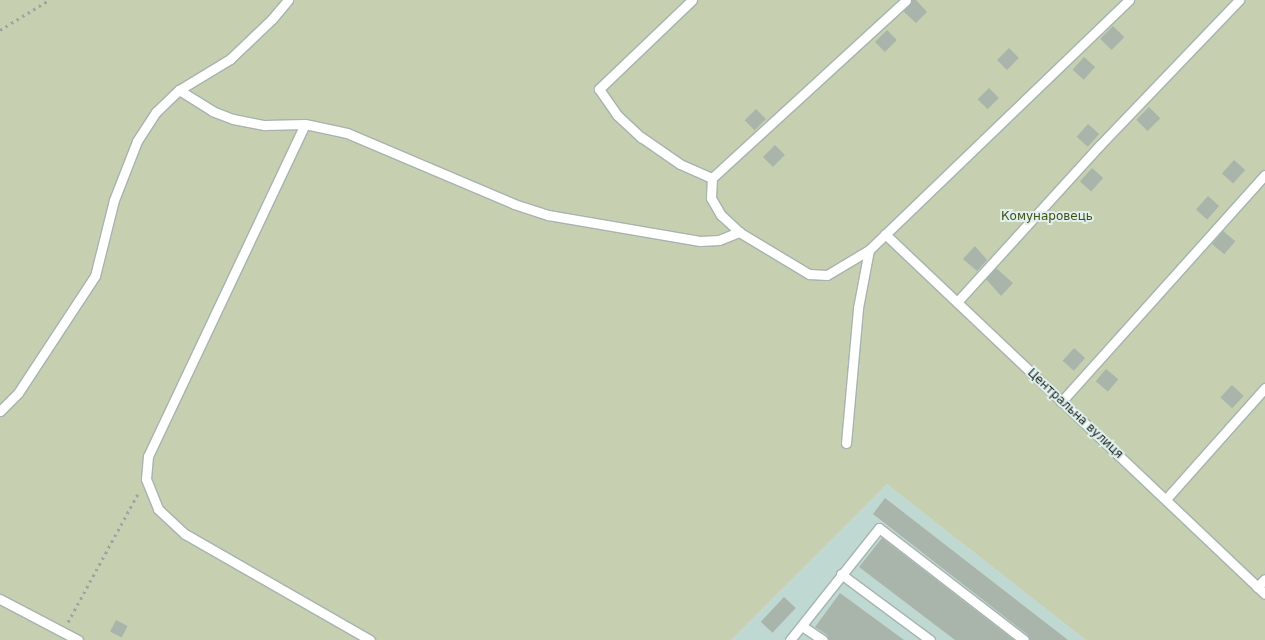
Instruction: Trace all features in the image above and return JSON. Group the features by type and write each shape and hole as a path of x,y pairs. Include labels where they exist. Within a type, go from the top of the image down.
{"lane":[{"path":"2,411 51,347 95,276 114,200 137,140 156,112 179,90 230,59 272,19 288,0"},
{"path":"692,0 599,89 617,115 641,136 680,164 712,178"},
{"path":"906,0 712,178 711,198 721,215 739,232 809,274 827,275 869,250 1129,0"},
{"path":"957,302 1100,145 1239,0"},
{"path":"179,90 212,111 233,119 265,124 305,124 347,134 514,204 548,215 576,222 700,241 719,240 739,232"},
{"path":"305,124 148,456 146,479 158,508 185,534 370,640"},
{"path":"1061,402 1265,175"},
{"name":"Центральна вулиця","path":"885,234 1265,594"},
{"path":"846,443 858,308 869,250"},
{"path":"1166,499 1265,388"},
{"path":"790,640 879,528 1024,640"},
{"path":"841,574 930,640"},
{"path":"1257,587 1265,579"},
{"path":"0,599 78,640"},
{"path":"802,626 823,640"}],"path":[{"path":"0,30 49,0"},
{"path":"63,632 146,479"}],"shaded area":[{"path":"887,484 1086,640 731,640"}],"green space":[{"name":"Комунаровець","path":"0,0 1265,0 1265,640 1086,640 887,484 731,640 0,640"}],"building":[{"path":"912,0 916,0 927,12 916,23 903,11"},
{"path":"1113,26 1124,37 1112,50 1100,39"},
{"path":"887,30 897,40 885,52 875,42"},
{"path":"1009,48 1019,58 1007,70 997,60"},
{"path":"1084,57 1095,67 1084,80 1073,70"},
{"path":"989,88 999,98 988,109 978,99"},
{"path":"1149,107 1160,118 1148,131 1136,120"},
{"path":"756,109 766,119 755,130 745,120"},
{"path":"1088,124 1099,134 1088,147 1077,137"},
{"path":"775,145 785,155 773,167 763,157"},
{"path":"1234,160 1245,170 1233,183 1222,173"},
{"path":"1092,168 1103,178 1091,191 1080,181"},
{"path":"1208,196 1219,206 1207,219 1196,209"},
{"path":"1223,231 1235,241 1224,254 1212,244"},
{"path":"975,246 987,260 977,271 963,259"},
{"path":"996,268 1013,283 1001,296 986,279"},
{"path":"1074,348 1085,358 1074,371 1063,361"},
{"path":"1106,369 1118,379 1108,392 1096,381"},
{"path":"1232,385 1244,396 1232,408 1220,397"},
{"path":"885,498 1068,640 1030,640 1028,635 873,514"},
{"path":"882,538 1014,640 955,640 859,567"},
{"path":"840,593 904,640 829,640 827,635 815,627"},
{"path":"784,597 796,608 773,633 761,622"},
{"path":"116,620 128,626 122,637 110,632"}]}
